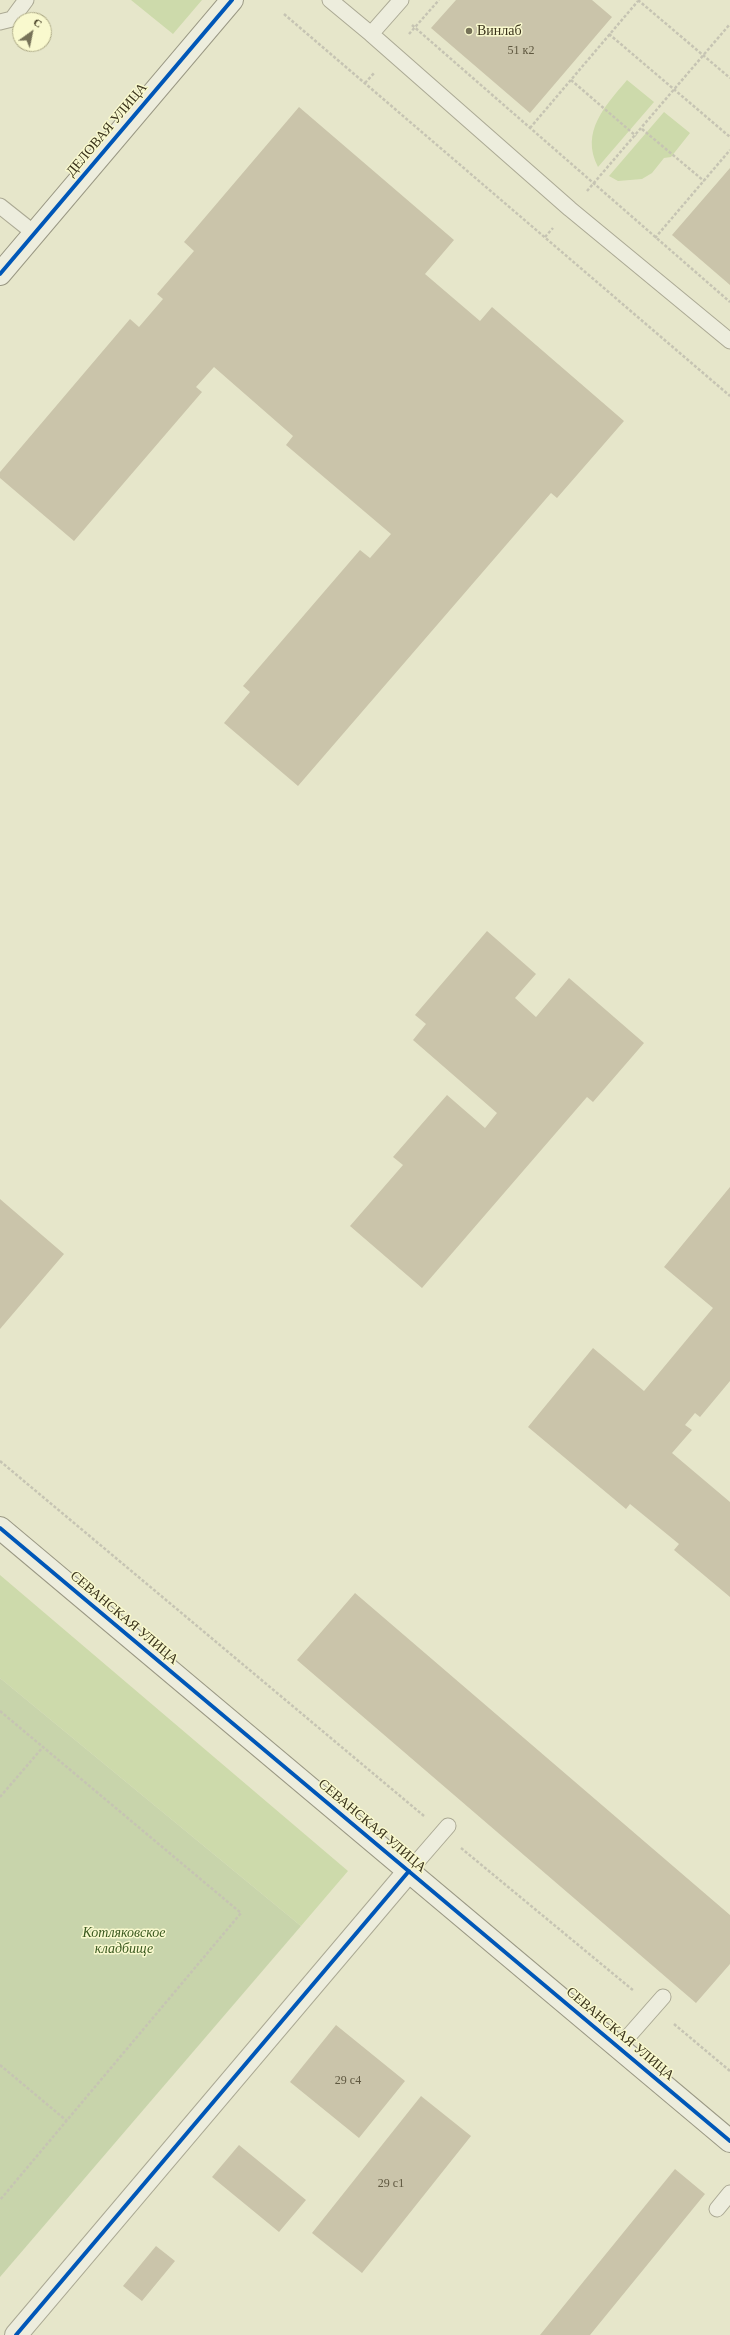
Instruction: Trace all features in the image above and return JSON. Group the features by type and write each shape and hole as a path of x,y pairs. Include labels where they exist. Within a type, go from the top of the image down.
{"street":[{"name":"ДЕЛОВАЯ УЛИЦА","path":"0,274 232,0"},
{"name":"СЕВАНСКАЯ УЛИЦА","path":"0,1528 730,2141"},
{"path":"16,2335 409,1871"}],"lane":[{"path":"0,22 12,19 26,0"},
{"path":"330,0 372,34 570,209 730,342"},
{"path":"372,34 397,4"},
{"path":"0,206 34,233"},
{"path":"409,1871 445,1829"},
{"path":"618,2047 658,2002"},
{"path":"717,2209 730,2193"}],"path":[{"path":"530,128 638,0 730,78"},
{"path":"397,4 530,128 730,302"},
{"path":"284,14 730,396"},
{"path":"545,237 594,185 730,24"},
{"path":"610,34 730,137"},
{"path":"571,80 636,136"},
{"path":"642,129 704,181"},
{"path":"655,238 730,150"},
{"path":"0,1461 445,1829 658,2002 730,2071"},
{"path":"0,1711 241,1913 0,2200"},
{"path":"0,1797 43,1747"},
{"path":"0,2065 67,2121"}],"green space":[{"path":"131,0 202,0 173,34"},
{"path":"627,80 654,102 598,167 593,154 593,131 603,110"},
{"path":"664,112 690,133 671,157 664,158 652,173 642,179 618,181 609,176"},
{"path":"0,1575 348,1871 301,1926 0,1678"},
{"name":"Котляковское кладбище","path":"0,1678 301,1926 0,2277"}],"building":[{"path":"456,0 592,0 612,17 530,113 431,28"},
{"path":"299,107 454,240 425,274 480,321 492,307 624,421 557,498 551,493 298,786 224,723 250,692 243,686 360,550 370,558 391,534 286,445 293,436 214,367 196,387 202,392 74,541 0,478 0,472 130,319 139,327 163,299 157,294 194,251 184,242"},
{"path":"730,168 730,285 672,235"},
{"path":"487,931 536,974 515,998 536,1017 569,978 644,1043 593,1102 587,1097 422,1288 350,1226 403,1165 393,1157 447,1095 485,1128 497,1113 413,1040 426,1024 415,1015"},
{"path":"730,1187 730,1381 700,1417 695,1413 685,1425 692,1430 672,1453 730,1502 730,1597 674,1550 679,1544 630,1504 626,1509 528,1427 593,1348 644,1391 713,1308 664,1267"},
{"path":"0,1199 64,1254 0,1329"},
{"path":"355,1593 730,1915 730,1964 696,2003 297,1660"},
{"path":"336,2025 405,2081 359,2138 290,2082"},
{"path":"421,2096 471,2136 362,2273 312,2233"},
{"path":"239,2145 306,2200 279,2232 212,2177"},
{"path":"675,2169 705,2194 590,2335 540,2335"},
{"path":"156,2246 175,2261 142,2301 123,2286"}],"cycle path":[{"path":"0,274 232,0"},
{"path":"0,1528 730,2141"},
{"path":"16,2335 409,1871"}],"place":[{"name":"Винлаб","path":"469,31"}]}
